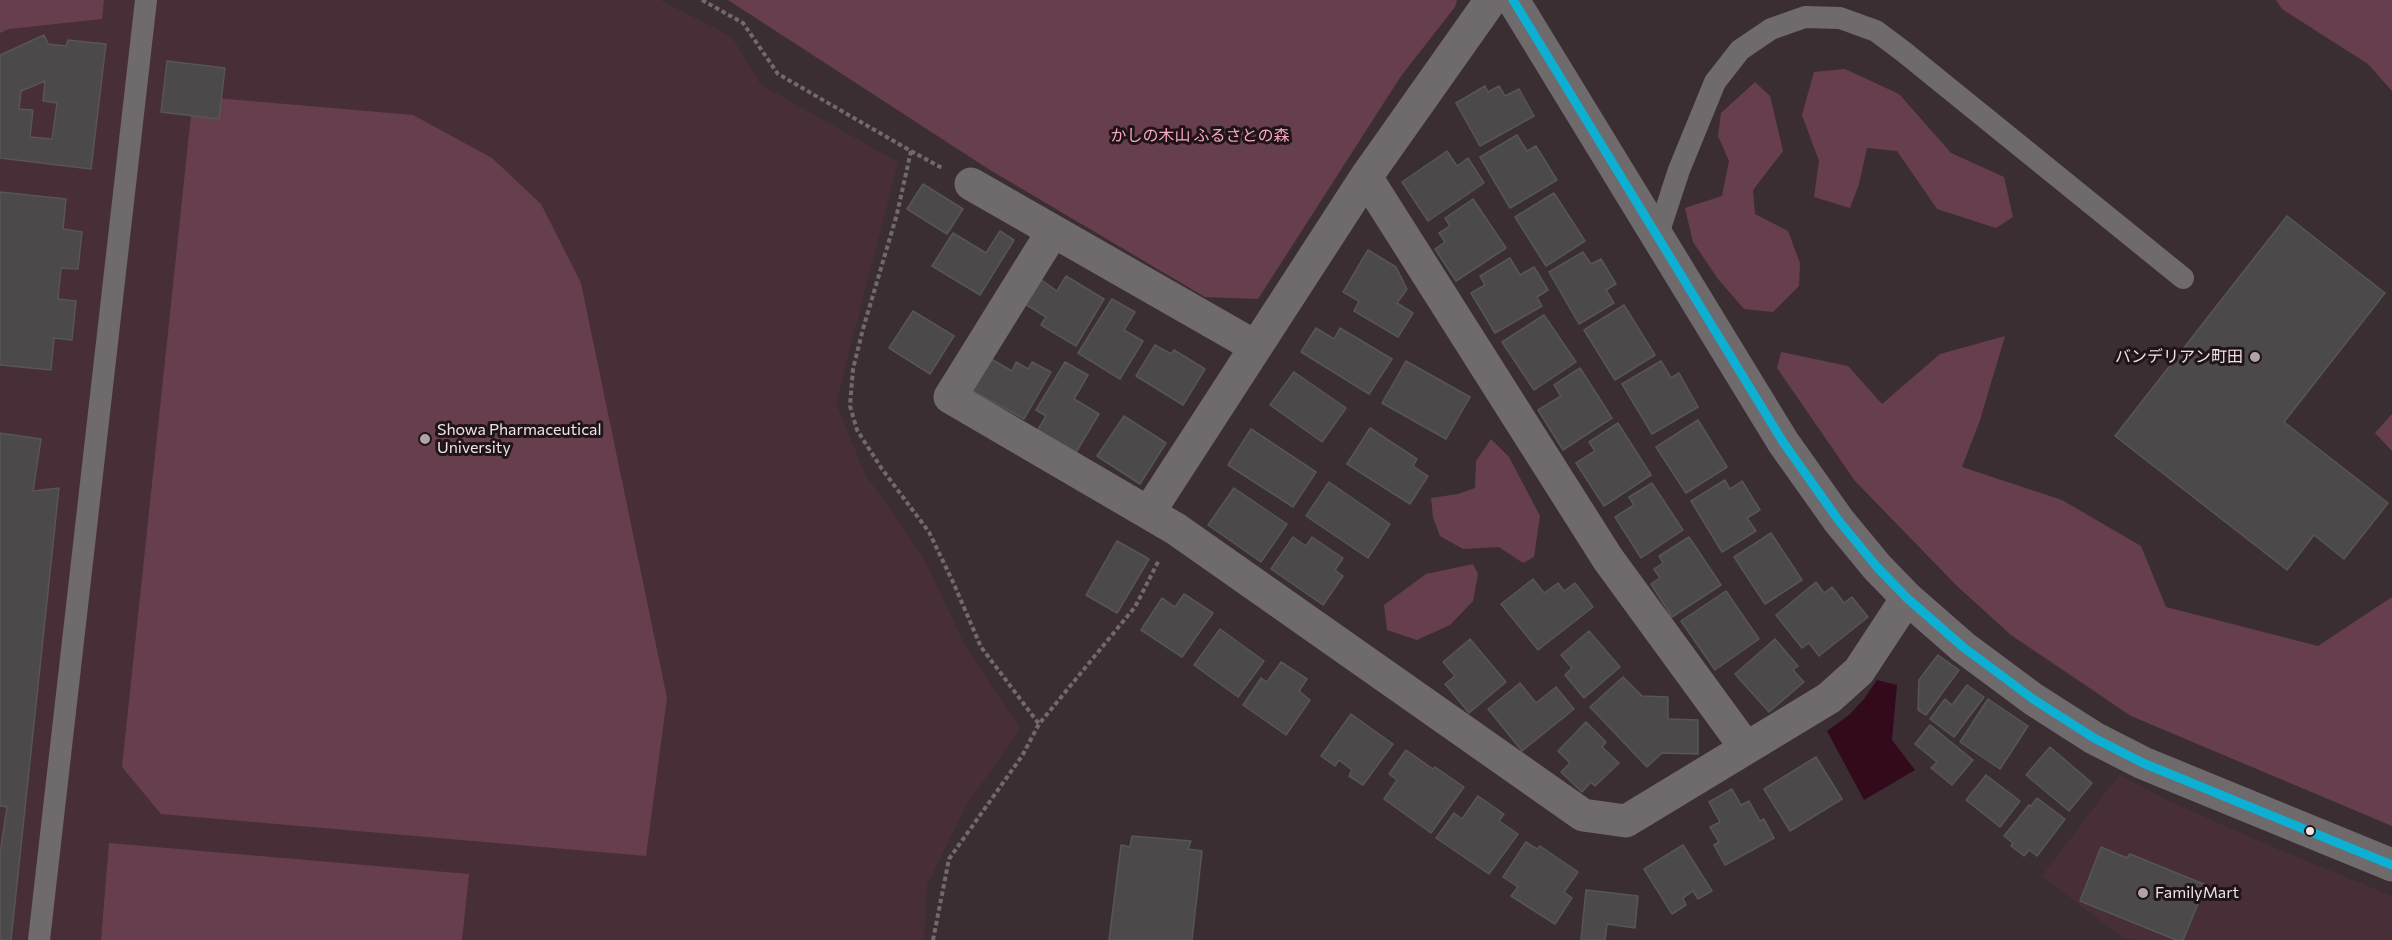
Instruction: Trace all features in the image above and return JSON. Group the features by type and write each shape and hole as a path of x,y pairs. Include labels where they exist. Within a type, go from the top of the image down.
{"street":[{"path":"1162,521 1256,347 1366,177 1491,0"},
{"path":"1513,0 1783,442 1839,520 1877,567 1907,598 1963,647 2033,699 2094,738 2143,763 2392,865"},
{"path":"1366,177 1608,559 1746,748"},
{"path":"971,184 1256,347"},
{"path":"1053,231 950,398 1162,521 1583,815 1626,821 1828,698 1859,671 1907,598"}],"lane":[{"path":"39,940 146,0"},
{"path":"1657,237 1679,170 1715,82 1740,50 1772,29 1805,17 1840,18 1876,31 1895,45 2183,278"}],"path":[{"path":"702,0 743,22 778,74 910,152 897,214 862,329 853,369 850,406 857,430 882,469 929,532 981,647 1039,724"},
{"path":"933,940 949,859 1022,756 1039,724 1135,607 1162,521"}],"shaded area":[{"name":"Showa Pharmaceutical University","path":"0,0 660,0 732,37 761,85 898,162 836,403 865,474 923,557 965,646 1020,729 967,804 927,885 924,940 0,940"},
{"path":"1877,680 1897,685 1892,740 1915,770 1864,800 1827,731 1849,715"},
{"path":"2119,775 2169,801 2275,848 2392,896 2392,940 2136,940 2122,937 2042,876"}],"green space":[{"path":"0,0 104,0 102,19 9,29 0,33"},
{"name":"かしの木山 ふるさとの森","path":"728,0 1457,0 1455,7 1401,76 1258,299 1205,297 990,170"},
{"path":"2276,0 2392,0 2392,91 2368,64 2282,9"},
{"path":"1845,69 1899,94 1951,153 2004,177 2013,217 1996,228 1937,209 1897,151 1867,148 1859,184 1850,208 1814,197 1819,161 1802,115 1814,72"},
{"path":"1755,82 1770,96 1783,151 1753,190 1755,214 1788,231 1800,263 1799,286 1773,312 1744,309 1718,279 1693,242 1685,208 1722,196 1729,161 1718,136 1721,113"},
{"path":"193,96 413,115 492,158 541,204 581,283 667,698 646,856 161,814 122,767"},
{"path":"2005,336 1980,420 1962,467 2062,500 2141,546 2166,607 2318,646 2392,597 2392,826 2131,716 2011,635 1957,586 1855,481 1777,368 1781,352 1848,366 1882,404 1940,354"},
{"path":"2392,414 2392,451 2375,433"},
{"path":"1491,439 1509,457 1540,516 1534,557 1523,563 1499,547 1463,549 1440,536 1433,517 1431,498 1458,494 1475,488 1476,461"},
{"path":"1473,564 1478,574 1473,601 1450,625 1417,640 1387,630 1384,605 1426,574"},
{"path":"109,843 469,874 462,940 101,940"}],"building":[{"path":"44,35 48,44 66,46 68,40 106,44 91,169 0,158 0,55","holes":["45,81 43,101 57,103 52,139 30,137 33,110 19,109 21,91"]},
{"path":"167,61 225,68 219,119 161,112"},
{"path":"1485,86 1488,92 1499,86 1505,96 1519,89 1534,116 1480,146 1456,103"},
{"path":"1517,135 1527,151 1536,146 1557,180 1510,208 1480,157"},
{"path":"1447,151 1457,166 1468,158 1484,183 1428,221 1402,182"},
{"path":"923,184 963,209 947,234 907,209"},
{"path":"0,192 66,199 63,229 82,232 78,269 61,268 58,299 76,301 72,340 54,338 51,370 0,365"},
{"path":"1554,193 1585,241 1546,266 1515,217"},
{"path":"1473,199 1506,248 1456,281 1435,249 1445,242 1439,233 1450,226 1445,218"},
{"name":"バンデリアン町田","path":"2287,216 2385,293 2284,422 2388,503 2344,559 2314,535 2287,570 2115,436"},
{"path":"1000,231 1014,240 980,295 932,266 953,233 986,253"},
{"path":"1368,250 1396,267 1407,289 1397,303 1413,313 1398,337 1354,311 1359,301 1343,292"},
{"path":"1583,252 1591,264 1601,259 1616,284 1606,290 1614,303 1579,324 1549,272"},
{"path":"1510,258 1520,275 1534,267 1548,290 1537,297 1542,306 1495,333 1471,293 1485,285 1480,276"},
{"path":"1066,276 1104,299 1076,346 1041,325 1046,317 1025,304 1040,279 1057,291"},
{"path":"1112,299 1135,312 1124,330 1143,341 1120,379 1078,353"},
{"path":"1624,305 1655,355 1615,380 1584,330"},
{"path":"913,311 954,336 930,374 889,348"},
{"path":"1544,315 1576,362 1534,390 1502,342"},
{"path":"1316,328 1334,339 1340,328 1392,359 1369,394 1301,352"},
{"path":"1155,345 1171,354 1174,350 1205,369 1183,405 1136,376"},
{"path":"991,359 1012,371 1016,362 1028,369 1032,362 1051,372 1024,419 973,391"},
{"path":"1406,361 1470,397 1446,439 1382,403"},
{"path":"1661,361 1671,378 1679,373 1698,407 1652,434 1622,384"},
{"path":"1065,362 1088,375 1074,399 1099,414 1075,454 1037,431 1046,416 1036,410"},
{"path":"1580,368 1612,418 1563,450 1538,410 1561,396 1554,385"},
{"path":"1294,372 1346,408 1322,442 1270,405"},
{"path":"1124,416 1166,443 1140,484 1097,456"},
{"path":"1698,420 1727,467 1686,493 1656,447"},
{"path":"1618,423 1651,475 1604,506 1576,463 1595,451 1589,442"},
{"path":"1370,428 1417,459 1413,466 1428,476 1410,504 1347,464"},
{"path":"1251,429 1316,472 1293,507 1228,465"},
{"path":"0,433 41,439 33,491 59,488 11,940 0,940 0,854 7,807 0,806"},
{"path":"1725,480 1730,489 1742,481 1760,510 1747,518 1756,531 1722,552 1691,501"},
{"path":"1329,482 1390,524 1368,558 1306,516"},
{"path":"1652,483 1683,530 1641,558 1615,517 1634,505 1629,497"},
{"path":"1234,488 1287,524 1261,562 1208,525"},
{"path":"1771,533 1802,580 1765,604 1734,557"},
{"path":"1293,537 1306,546 1312,537 1343,558 1335,570 1343,576 1323,605 1271,569"},
{"path":"1689,537 1721,585 1672,617 1651,584 1660,578 1654,569 1663,563 1659,556"},
{"path":"1117,541 1149,559 1117,613 1086,595"},
{"path":"1533,579 1544,593 1558,583 1564,591 1575,583 1593,607 1538,650 1501,604"},
{"path":"1816,582 1824,593 1832,587 1844,603 1852,597 1868,617 1819,656 1809,643 1802,648 1776,615"},
{"path":"1726,591 1759,639 1715,670 1681,621"},
{"path":"1184,594 1213,613 1182,657 1141,630 1162,598 1175,607"},
{"path":"1220,629 1264,661 1238,697 1194,665"},
{"path":"1589,631 1620,667 1584,698 1565,675 1572,668 1561,655"},
{"path":"1470,639 1506,682 1469,713 1445,684 1455,676 1443,662"},
{"path":"1775,639 1798,666 1793,670 1804,682 1769,712 1735,674"},
{"path":"1938,655 1959,670 1926,715 1918,710 1919,680"},
{"path":"1281,662 1307,679 1299,691 1310,700 1286,735 1243,705 1261,678 1267,682"},
{"path":"1623,677 1642,696 1668,697 1668,719 1698,720 1698,754 1662,753 1647,767 1590,707"},
{"path":"1520,683 1536,703 1556,687 1574,709 1522,751 1488,709"},
{"path":"1967,685 1984,697 1954,737 1930,719 1945,699 1952,705"},
{"path":"1988,699 2028,726 2000,769 1960,742"},
{"path":"1351,714 1393,744 1363,785 1349,776 1352,770 1339,760 1335,766 1321,756"},
{"path":"1586,722 1606,742 1602,747 1619,763 1595,786 1591,782 1582,792 1561,772 1570,763 1558,751"},
{"path":"1930,725 1973,760 1952,785 1931,768 1937,762 1915,744"},
{"path":"2050,747 2092,783 2069,811 2026,775"},
{"path":"1406,750 1464,787 1431,833 1384,799 1397,780 1389,774"},
{"path":"1816,757 1842,799 1790,831 1764,789"},
{"path":"1986,775 2020,801 2000,827 1966,800"},
{"path":"1732,789 1741,805 1749,801 1760,821 1764,819 1774,838 1725,865 1714,845 1719,842 1710,827 1720,822 1709,802"},
{"path":"1478,796 1504,814 1499,821 1518,834 1489,874 1436,838 1454,813 1462,819"},
{"path":"2037,798 2065,819 2037,856 2029,850 2024,856 2011,846 2013,843 2004,836"},
{"path":"1132,836 1191,841 1188,849 1202,851 1192,940 1109,940 1121,845 1130,847"},
{"path":"1526,842 1537,849 1540,846 1578,872 1564,892 1572,898 1555,924 1511,896 1518,887 1503,877"},
{"path":"1683,845 1712,891 1698,899 1693,891 1683,898 1686,905 1672,914 1644,869"},
{"name":"FamilyMart","path":"2101,847 2127,858 2130,854 2206,885 2183,940 2176,940 2080,901"},
{"path":"1586,890 1638,896 1635,928 1607,924 1605,940 1581,940"}],"transit line":[{"path":"1513,0 1783,442 1839,521 1877,567 1907,598 1963,647 2033,699 2094,738 2143,763 2392,865"}],"place":[{"name":"バンデリアン町田","path":"2255,357"},
{"name":"Showa Pharmaceutical University","path":"425,439"},
{"name":"FamilyMart","path":"2143,893"}]}
